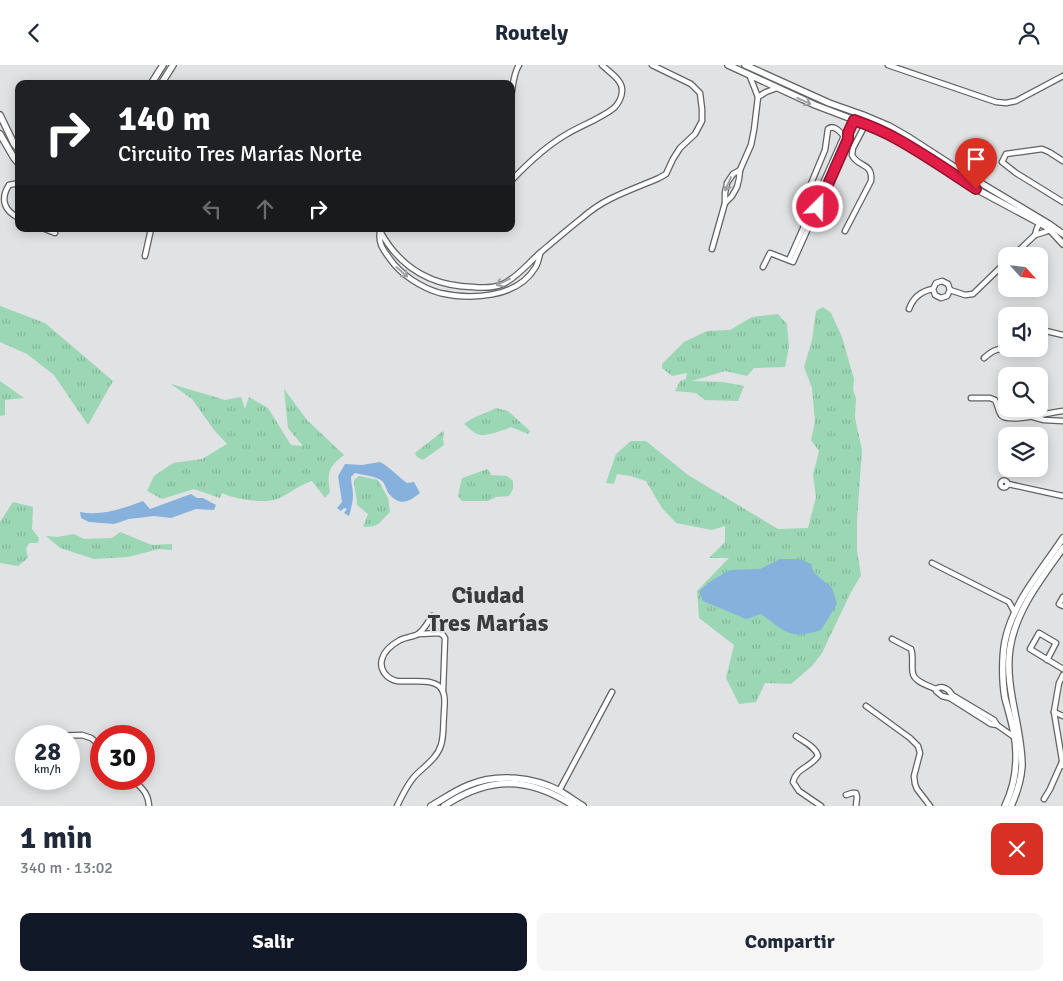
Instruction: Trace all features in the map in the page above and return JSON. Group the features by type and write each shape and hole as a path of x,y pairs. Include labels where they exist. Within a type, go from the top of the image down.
{"street":[{"path":"154,80 163,65"},
{"path":"164,80 173,65"},
{"path":"514,80 519,65"},
{"path":"515,177 535,157 565,135 616,106 622,91 621,83 602,65"},
{"path":"381,232 384,240 406,264 417,273 435,282 450,286 487,288 502,285 524,269 540,252 610,199 666,174 680,148 695,134 702,121 700,93 691,84 652,65"},
{"path":"728,65 815,105 895,138 917,150 976,189 1050,229 1063,244"},
{"path":"744,65 896,130 999,195 1049,223 1063,235"},
{"path":"888,65 996,102 1006,103 1016,101 1063,76"},
{"path":"725,203 737,187 740,179 740,170 754,130 758,97 749,74"},
{"path":"758,97 777,88"},
{"path":"0,115 15,145"},
{"path":"857,121 863,129"},
{"path":"846,134 857,121"},
{"path":"763,267 770,253 789,260 848,139 846,134 833,127 828,129 825,150 810,186 809,191 815,205"},
{"path":"863,129 872,127"},
{"path":"845,231 871,181 872,173 854,159 852,155 863,129"},
{"path":"0,134 15,159"},
{"path":"1063,161 1042,149 1006,154 1002,162 1016,173 1063,201"},
{"path":"712,249 725,203 727,183 733,174 740,170"},
{"path":"15,184 10,185 6,190 4,198 8,211 15,215"},
{"path":"1035,235 1040,223"},
{"path":"1022,247 1035,235 1050,229"},
{"path":"145,255 150,232"},
{"path":"380,232 379,239 382,249 406,276 423,286 454,295 483,296 513,288 521,283 536,267 540,252"},
{"path":"950,290 965,295 973,294 998,270"},
{"path":"942,281 948,284 950,290 947,296 941,298 935,295 933,289 936,283 942,281"},
{"path":"909,309 912,301 919,295 926,290 933,289"},
{"path":"1048,331 1063,335"},
{"path":"984,359 991,352 998,349"},
{"path":"971,399 990,398 995,400 998,408"},
{"path":"1048,413 1063,411"},
{"path":"1003,417 1008,419 1031,417 1063,421"},
{"path":"1008,483 1063,496"},
{"path":"1005,806 1013,786 1016,757 1003,664 1005,641 1010,623 1022,599 1063,538"},
{"path":"1011,806 1019,786 1022,767 1021,746 1008,694 1013,631 1022,610 1063,549"},
{"path":"932,563 1009,602 1015,613"},
{"path":"1063,597 1058,603 1063,606"},
{"path":"1009,602 1022,599"},
{"path":"418,634 432,616"},
{"path":"397,806 415,775 434,757 441,745 445,638 439,633 418,634 400,640 386,651 382,658 381,667 384,673 391,679 397,681 423,681 440,687 443,691"},
{"path":"1047,659 1056,643 1039,633 1030,649 1063,669"},
{"path":"892,639 911,649 913,654 913,674 916,679 936,689 942,696 951,696"},
{"path":"1044,799 1062,764 1054,712 1063,675"},
{"path":"936,689 941,687 946,689 951,696 991,724 997,725 1014,737"},
{"path":"559,791 612,692"},
{"path":"866,706 918,746 920,753 914,776 915,784 930,806"},
{"path":"1054,712 1063,716"},
{"path":"1004,729 1012,727"},
{"path":"796,736 811,747 818,756 814,762 797,772 793,782 800,791 822,806"},
{"path":"431,806 469,785 497,778 548,786 583,806"},
{"path":"444,806 470,791 487,785 523,782 546,790 574,806"},
{"path":"143,790 148,797 149,806"},
{"path":"846,795 856,793 856,806"}],"green space":[{"path":"0,306 45,323 113,381 88,425 54,375 27,354 0,342"},
{"path":"823,307 831,313 842,337 854,379 853,390 856,398 855,418 862,450 857,521 857,551 861,575 822,653 812,666 791,684 765,683 756,702 739,704 726,678 734,645 699,618 697,591 729,558 709,558 725,542 725,526 712,530 676,523 662,508 646,481 617,474 614,484 606,483 616,454 631,441 646,441 688,475 778,529 808,528 816,497 813,475 819,451 811,440 815,421 812,388 804,367 812,340 816,311"},
{"path":"778,314 787,324 789,347 785,367 754,368 747,376 725,371 692,381 723,382 744,386 738,401 705,400 696,393 675,391 680,381 686,379 687,373 672,376 662,368 662,364 684,342 707,331 730,330 752,317"},
{"path":"0,381 24,398 5,400 5,415 0,416"},
{"path":"171,384 225,400 241,397 245,409 249,397 268,408 291,445 303,446 288,428 284,389 307,420 344,455 335,463 330,471 330,492 325,498 312,481 277,499 265,501 241,499 222,493 220,498 194,489 162,499 147,491 154,476 173,463 202,459 227,444 214,430 192,399"},
{"path":"496,408 508,411 530,431 528,434 511,427 479,435 464,424"},
{"path":"443,431 444,445 423,460 417,457 415,453"},
{"path":"488,469 491,475 507,476 513,481 513,489 509,496 496,497 488,501 462,501 458,496 462,478"},
{"path":"359,476 378,480 388,498 390,512 378,524 372,526 363,527 368,514 357,505 354,480"},
{"path":"13,502 33,507 32,529 39,538 38,543 29,543 26,549 28,558 18,566 0,563 0,522"},
{"path":"120,532 152,545 172,544 172,550 159,549 128,557 94,559 60,548 46,536 57,537 74,534 84,539 112,538"}],"water":[{"path":"380,462 407,483 414,482 420,493 405,502 398,501 390,495 379,479 355,473 351,477 353,497 349,516 344,513 347,509 344,508 341,511 337,508 342,502 338,476 345,464 362,465"},
{"path":"191,494 216,505 214,510 196,509 171,518 154,516 129,519 114,524 89,522 81,518 80,512 104,512 143,501 150,509"},
{"path":"780,559 799,559 811,564 813,572 832,588 837,604 821,630 802,634 788,633 761,614 746,619 703,601 699,591 714,579 730,570 760,569"}],"district":[{"name":"Ciudad Tres Marías","path":"488,609"}],"route":[{"path":"818,207 848,139 848,133 854,120 917,150 976,189"}]}
